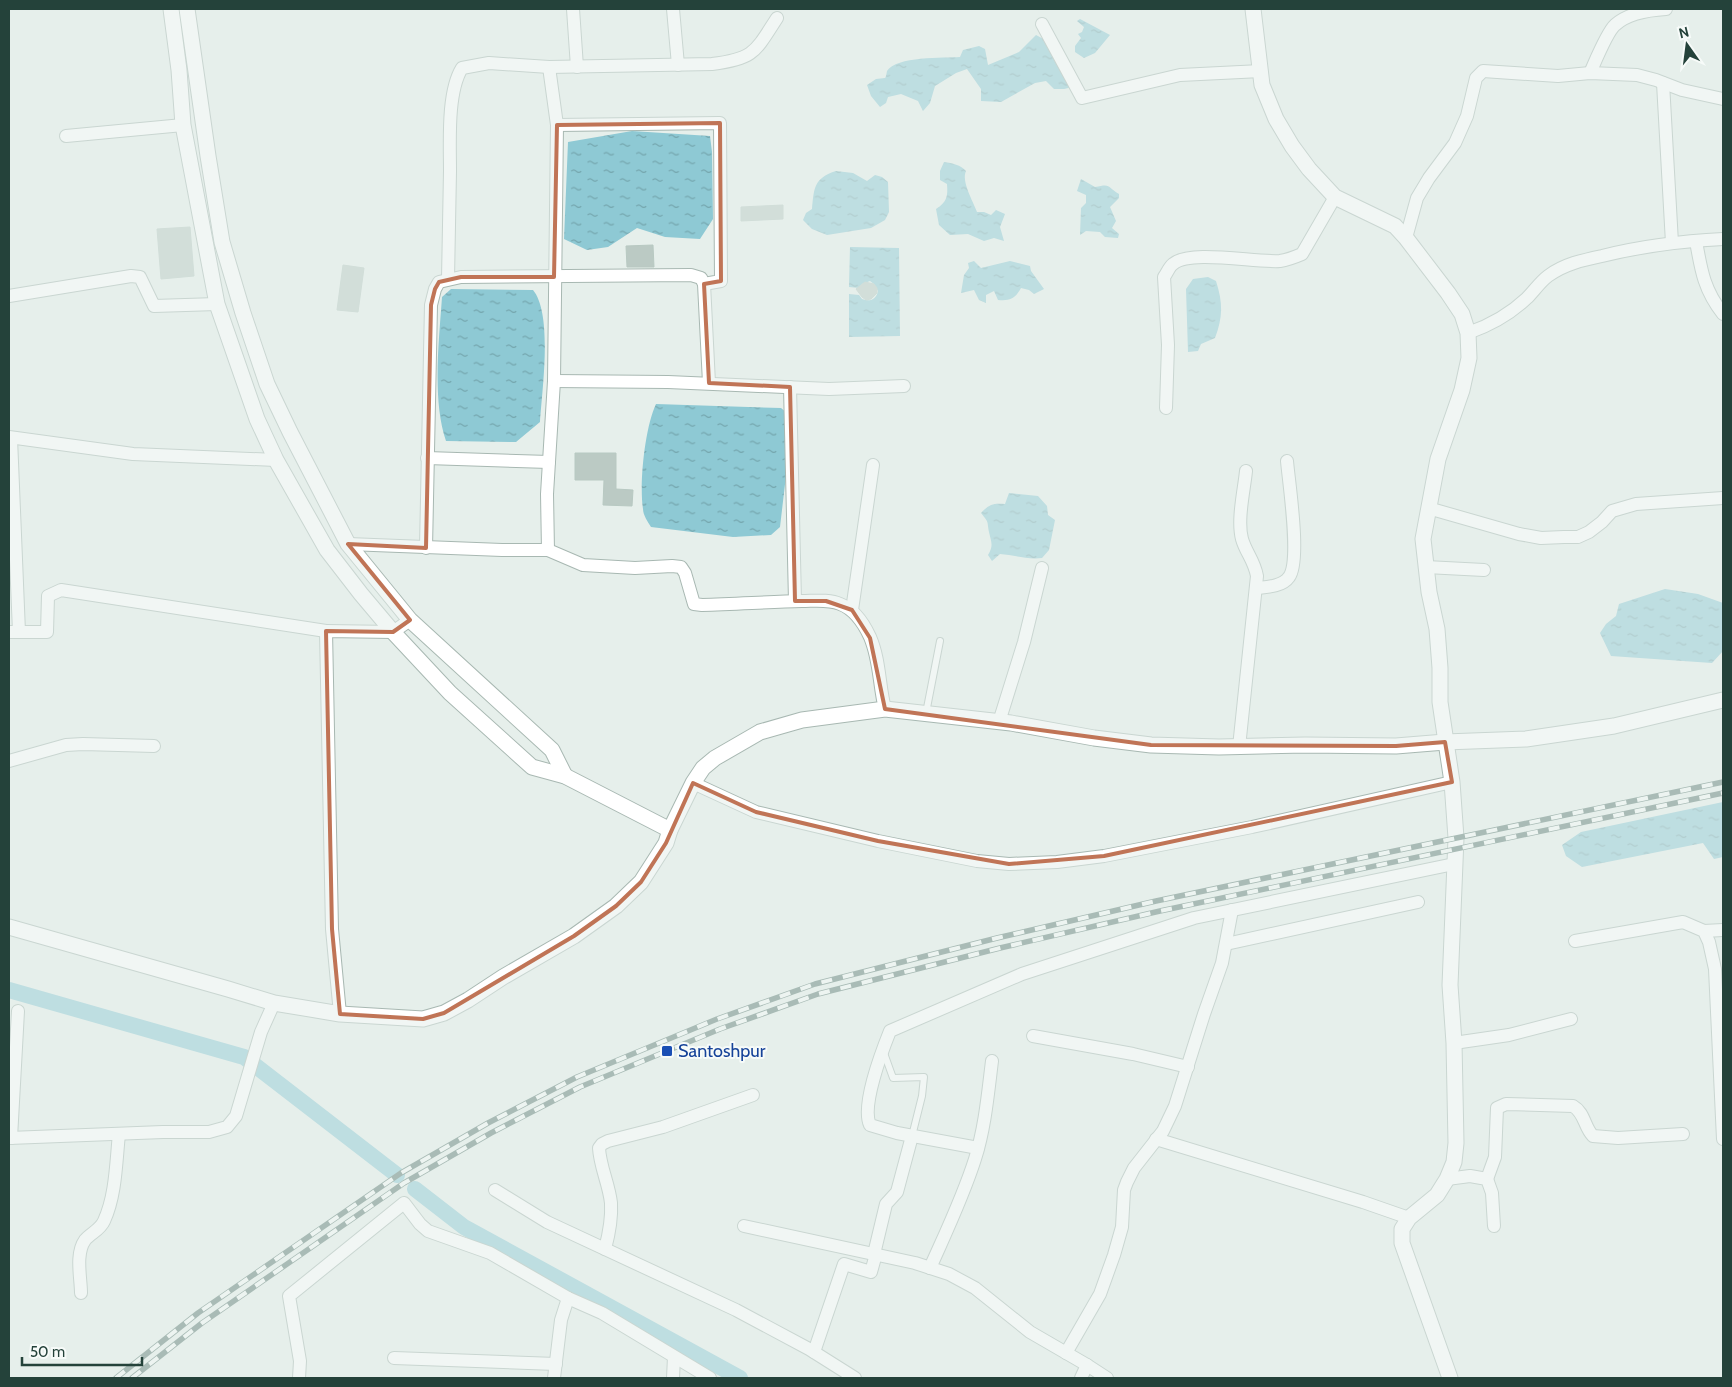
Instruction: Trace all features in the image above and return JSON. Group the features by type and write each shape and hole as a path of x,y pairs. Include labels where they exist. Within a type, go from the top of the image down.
{"street":[{"path":"171,9 179,70 183,125 217,304 257,419 276,460 327,550 392,632 450,693 532,767 564,776 670,830"},
{"path":"188,9 222,242 268,384 290,432 348,544 410,620 552,750 564,776"},
{"path":"573,9 577,67"},
{"path":"673,9 678,65"},
{"path":"1253,9 1262,85 1276,119 1292,146 1308,169 1335,197 1395,226 1448,293 1462,314 1468,333 1468,358 1462,390 1438,460 1423,539 1437,629 1440,702 1452,782 1456,838 1450,985 1454,1043 1456,1143 1454,1162 1447,1179 1437,1194 1409,1218 1402,1229 1402,1244 1450,1378"},
{"path":"1590,73 1614,25 1630,16 1650,10 1666,9"},
{"path":"448,279 451,121 457,75 462,68 489,64 577,67 733,62 748,57 760,46 777,18"},
{"path":"1042,24 1082,98 1180,75 1261,71"},
{"path":"548,550 546,494 554,381 557,125 549,67"},
{"path":"1406,238 1417,198 1455,143 1467,116 1479,74 1483,72 1558,76 1590,73 1637,75 1663,82 1682,90 1723,99"},
{"path":"1663,82 1672,244"},
{"path":"557,125 720,123 721,280 704,284"},
{"path":"66,136 183,125"},
{"path":"1166,408 1168,345 1164,277 1169,269 1174,263 1196,257 1280,261 1302,254 1335,197"},
{"path":"1468,333 1506,316 1548,276 1566,266 1640,247 1723,239"},
{"path":"1696,241 1702,276 1713,301 1723,314"},
{"path":"426,548 431,305 434,290 439,282 461,277 691,275 701,278 704,284 709,383"},
{"path":"9,296 131,276 140,277 154,306 217,304"},
{"path":"554,381 709,383 830,389 904,386"},
{"path":"790,387 794,601"},
{"path":"276,460 133,454 10,438 14,632 47,632 48,596 61,590 326,631 392,632 410,620"},
{"path":"427,458 549,462"},
{"path":"1256,588 1273,586 1283,582 1289,577 1293,565 1294,533 1287,461"},
{"path":"852,610 873,466"},
{"path":"1240,746 1257,576 1254,564 1242,538 1240,526 1246,471"},
{"path":"1428,508 1519,534 1541,538 1578,536 1589,532 1612,511 1636,504 1723,498"},
{"path":"348,544 426,548 548,550 583,566 681,567 694,604 702,605 794,601 839,603 852,610 870,638 878,666 881,694 885,709"},
{"path":"1426,566 1484,570"},
{"path":"999,722 1024,642 1042,568"},
{"path":"326,631 332,929 340,1014"},
{"path":"9,927 228,989 274,1004 340,1014 424,1019 444,1012 468,1000 502,977 574,936 616,906 641,882 666,843 670,830 693,783 703,768 715,758 760,732 802,720 885,709 999,722 1094,738 1151,745 1219,747 1305,745 1396,746 1526,739 1614,726 1723,700"},
{"path":"9,761 66,745 154,746"},
{"path":"693,783 756,812 896,845 977,861 1009,864 1057,862 1104,856 1252,827 1452,782"},
{"path":"978,1148 912,1136 870,1125 868,1120 875,1070 890,1031 1022,974 1194,918 1454,864"},
{"path":"1226,944 1418,902"},
{"path":"1066,1353 1100,1294 1114,1255 1122,1227 1124,1190 1127,1182 1134,1168 1163,1131 1175,1106 1222,964 1232,910"},
{"path":"1575,941 1683,922 1704,932 1723,930"},
{"path":"1704,932 1709,942 1715,969 1723,1139"},
{"path":"18,1012 10,1138 209,1132 227,1127 236,1116 261,1032 274,1004"},
{"path":"1454,1043 1508,1036 1571,1018"},
{"path":"1033,1036 1133,1054 1188,1067"},
{"path":"930,1268 961,1199 978,1148 992,1061"},
{"path":"605,1250 611,1220 611,1201 600,1156 599,1148 602,1144 662,1127 753,1095"},
{"path":"1494,1226 1492,1193 1487,1179 1495,1157 1497,1108 1506,1104 1573,1106 1581,1113 1593,1136 1618,1138 1683,1134"},
{"path":"81,1293 81,1246 103,1222 108,1209 114,1182 119,1134"},
{"path":"814,1352 844,1264 871,1272 886,1204 897,1192 912,1136"},
{"path":"1156,1140 1363,1202 1409,1218"},
{"path":"1447,1179 1470,1176 1487,1179"},
{"path":"495,1190 547,1222 736,1310 814,1352 855,1378"},
{"path":"299,1378 300,1361 289,1296 404,1203 428,1232 490,1253 568,1298 602,1313 710,1378"},
{"path":"744,1226 875,1254 949,1274 975,1288 1030,1332 1106,1378"},
{"path":"554,1378 561,1320 568,1298"},
{"path":"672,1378 674,1357"},
{"path":"394,1358 556,1364"},
{"path":"1081,1378 1087,1365"}],"lane":[{"path":"926,713 940,641"},
{"path":"883,1050 893,1078 924,1077 922,1096 912,1136"}],"highlighted area":[{"path":"720,123 721,281 704,284 709,383 790,387 795,601 826,601 852,610 870,638 885,709 1151,745 1396,746 1445,742 1452,782 1104,856 1009,864 878,841 756,812 693,783 666,843 641,882 616,906 574,936 444,1013 423,1019 340,1014 332,929 326,631 393,632 410,620 348,544 426,548 431,305 435,289 439,282 461,277 554,277 557,125"}],"water":[{"path":"1080,19 1110,35 1095,53 1084,58 1075,52 1075,46 1081,38 1078,34 1082,32 1084,27 1077,21"},
{"path":"1036,35 1049,42 1077,86 1054,89 1046,81 1035,83 1001,102 981,101 981,89 967,69 956,73 935,86 930,103 923,111 918,101 901,94 888,97 886,103 880,107 871,96 867,85 876,79 885,78 887,71 892,66 900,63 910,60 960,57 963,50 979,46 985,49 988,65 1019,52"},
{"path":"632,131 710,136 713,219 700,239 665,237 637,228 608,247 587,250 564,239 568,142"},
{"path":"944,162 959,166 966,171 966,185 977,212 991,215 996,210 1005,214 1000,227 1004,241 994,238 984,241 968,234 950,235 939,225 936,209 945,201 947,192 947,184 940,180 940,171"},
{"path":"836,171 853,173 867,181 875,175 882,177 888,182 889,212 885,220 871,228 827,235 812,229 803,220 806,213 812,209 816,185 823,177"},
{"path":"1081,179 1095,187 1109,186 1119,194 1119,198 1110,207 1116,221 1112,228 1119,234 1118,238 1105,237 1100,232 1086,231 1080,235 1081,208 1086,203 1086,195 1077,191"},
{"path":"850,247 899,248 900,336 849,337 849,294 859,295 862,299 870,300 876,296 878,291 870,281 862,284 859,288 849,287"},
{"path":"974,261 981,268 1010,261 1030,266 1031,271 1044,289 1034,294 1029,290 1021,288 1017,295 1006,300 998,300 994,291 986,295 986,303 979,300 974,290 961,293 964,275 969,268 968,263"},
{"path":"1208,277 1216,281 1220,296 1221,317 1218,330 1215,338 1201,344 1198,351 1188,352 1186,289 1193,279"},
{"path":"451,289 533,290 539,301 545,334 540,422 516,442 446,441 439,407 438,351 442,297"},
{"path":"656,404 781,408 787,413 789,450 780,527 771,535 733,537 651,527 643,511 642,485 646,440"},
{"path":"1009,493 1038,496 1047,506 1048,515 1055,520 1049,550 1042,558 1026,558 1000,554 992,561 988,555 991,549 991,541 987,522 981,513 992,505 1005,504"},
{"path":"1665,589 1698,594 1723,603 1723,651 1712,663 1611,656 1600,633 1606,624 1616,616 1619,604"},
{"path":"1723,802 1723,857 1714,859 1703,843 1582,867 1566,856 1562,845 1581,832"}],"building":[{"path":"783,205 783,219 741,221 741,207"},
{"path":"190,227 194,276 161,279 157,229"},
{"path":"653,245 654,267 627,267 626,246"},
{"path":"343,265 364,268 358,312 337,310"},
{"path":"865,282 874,284 877,288 877,293 871,299 866,300 856,289"},
{"path":"575,453 616,453 616,489 633,490 632,506 603,505 604,480 575,480"}],"waterway":[{"path":"9,990 244,1057 397,1175"},
{"path":"415,1189 464,1227 740,1378"}],"railway":[{"path":"116,1378 198,1313 401,1173 488,1123 577,1077 717,1019 815,984 997,938 1156,901 1723,782"},
{"path":"132,1378 202,1323 404,1183 491,1133 580,1087 720,1029 818,994 1000,948 1160,911 1723,793"}],"place":[{"name":"Santoshpur","path":"667,1051"}]}
